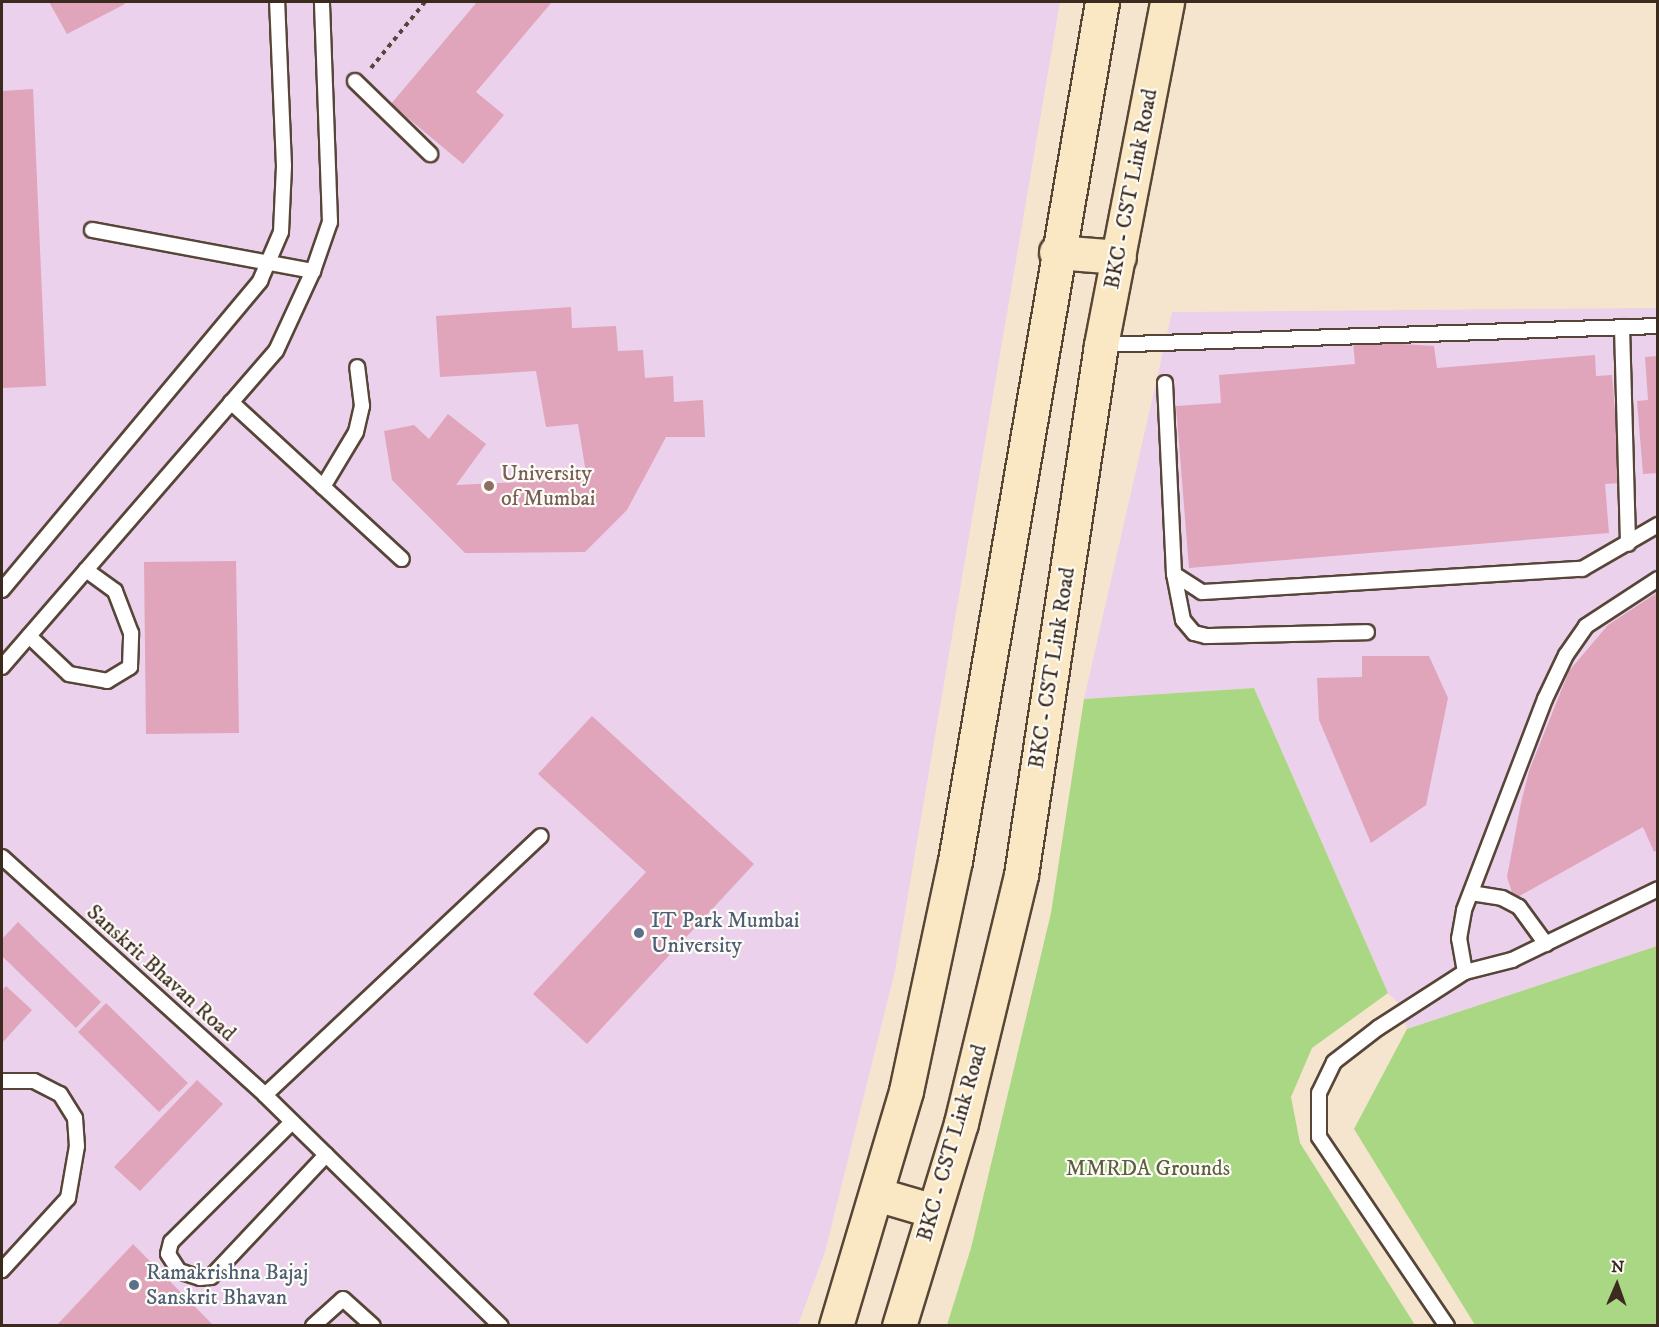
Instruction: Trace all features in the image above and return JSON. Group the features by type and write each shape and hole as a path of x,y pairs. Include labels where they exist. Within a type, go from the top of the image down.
{"street":[{"path":"836,1326 906,1091 955,861 1056,252 1102,2"},
{"name":"BKC - CST Link Road","path":"899,1326 961,1123 1021,875 1101,345 1167,2"},
{"path":"1056,252 1119,258"},
{"path":"876,1194 934,1211"}],"lane":[{"path":"2,590 260,281 281,232 283,177 277,2"},
{"path":"2,667 276,351 313,271 330,222 322,2"},
{"path":"356,81 430,154"},
{"path":"92,230 269,260 313,271"},
{"path":"1101,345 1658,326"},
{"path":"1622,327 1628,544"},
{"path":"324,487 356,432 362,406 357,367"},
{"path":"1164,383 1174,574 1183,620 1194,633 1206,636 1367,632"},
{"path":"231,402 402,559"},
{"path":"1174,574 1202,592 1582,569 1658,525"},
{"path":"29,636 69,674 107,681 130,667 131,633 115,591 86,570"},
{"path":"1465,972 1459,939 1471,893 1545,699 1566,655 1586,626 1658,579"},
{"path":"265,1095 540,836"},
{"name":"Sanskrit Bhavan Road","path":"2,856 265,1095 501,1326"},
{"path":"1447,1326 1319,1137 1319,1093 1334,1062 1378,1028 1465,972 1512,960 1658,889"},
{"path":"1471,893 1502,898 1519,907 1546,944"},
{"path":"2,1081 34,1081 60,1094 75,1118 77,1146 68,1198 2,1270"},
{"path":"292,1122 171,1242 168,1254 179,1270 200,1278 210,1277 326,1155"},
{"path":"313,1326 343,1299 373,1326"}],"path":[{"path":"356,81 381,60 425,2"}],"shaded area":[{"name":"University of Mumbai","path":"2,2 1060,2 895,971 825,1252 798,1325 2,1326"},
{"path":"1657,308 1657,946 1407,1029 1400,1005 1388,993 1254,688 1084,699 1172,312"}],"green space":[{"name":"MMRDA Grounds","path":"1254,688 1388,993 1312,1048 1291,1097 1300,1143 1415,1325 947,1325 971,1248 1051,913 1084,699"},
{"path":"1657,946 1657,1325 1475,1325 1354,1129 1407,1029"}],"building":[{"path":"49,2 124,2 125,4 67,34"},
{"path":"477,2 552,2 476,92 504,115 463,164 391,104"},
{"path":"33,89 46,386 2,388 2,91"},
{"path":"571,307 572,328 616,326 618,351 643,350 645,378 673,376 674,402 703,400 705,437 666,437 627,510 585,552 465,553 392,480 384,431 414,425 429,439 448,414 486,444 456,485 587,479 578,424 546,427 536,371 440,377 436,316"},
{"path":"1353,341 1434,346 1437,368 1595,355 1596,376 1612,375 1621,483 1605,484 1609,533 1189,568 1176,406 1221,403 1219,375 1355,364"},
{"path":"1658,356 1658,473 1643,474 1637,401 1648,400 1645,357"},
{"path":"236,561 239,733 146,734 144,562"},
{"path":"1658,592 1658,849 1654,852 1643,827 1514,899 1507,877 1521,803 1529,771 1569,671 1608,625"},
{"path":"1362,656 1429,656 1448,698 1426,805 1371,843 1319,720 1317,678 1362,677"},
{"name":"IT Park Mumbai University","path":"592,716 754,864 587,1044 533,994 646,872 538,774"},
{"path":"18,922 101,1002 76,1028 2,956 2,939"},
{"path":"6,986 32,1010 2,1043 2,991"},
{"path":"106,1003 188,1083 159,1112 78,1032"},
{"path":"197,1080 223,1104 140,1191 114,1167"},
{"name":"Ramakrishna Bajaj Sanskrit Bhavan","path":"133,1244 214,1326 56,1326"}],"place":[{"name":"University of Mumbai","path":"489,486"},
{"name":"IT Park Mumbai University","path":"639,933"},
{"name":"Ramakrishna Bajaj Sanskrit Bhavan","path":"134,1285"}]}
